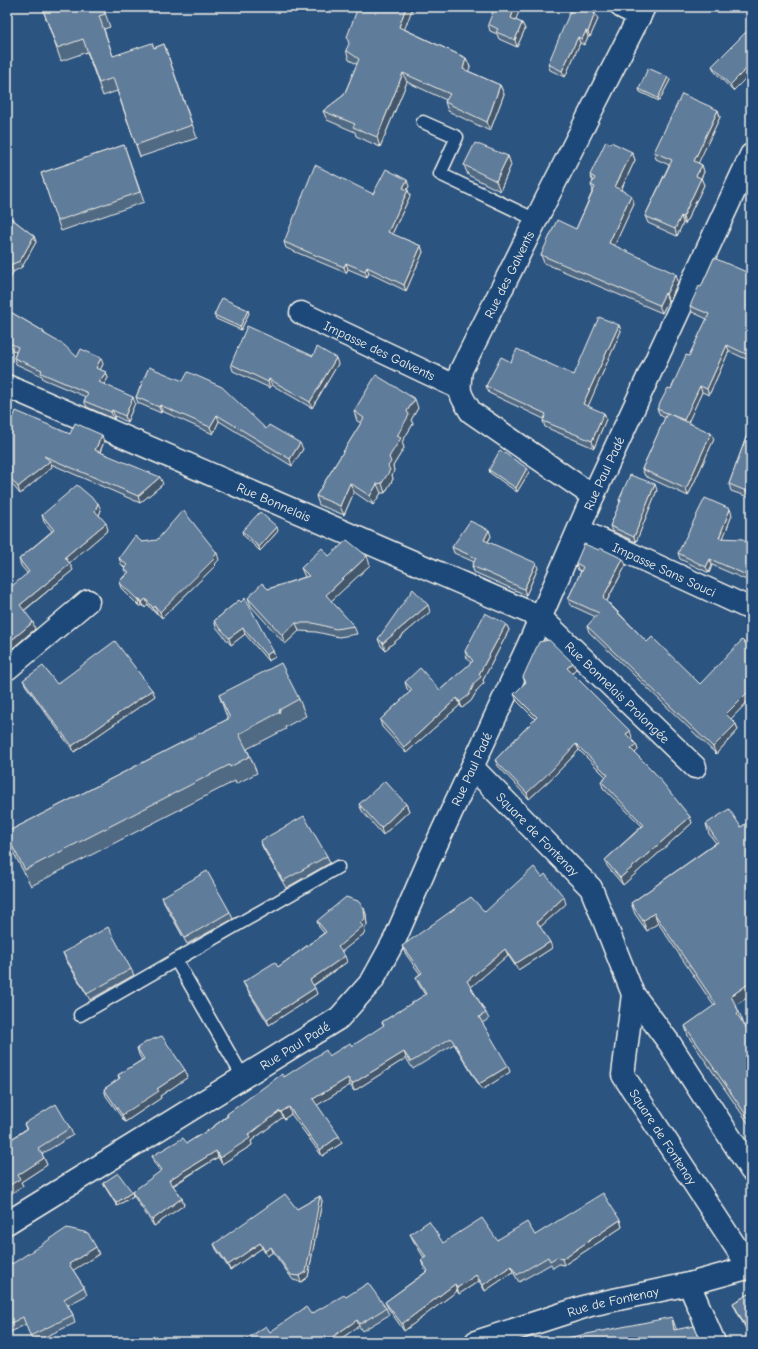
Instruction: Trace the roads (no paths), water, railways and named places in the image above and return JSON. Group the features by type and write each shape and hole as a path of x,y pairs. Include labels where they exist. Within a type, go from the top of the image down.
{"street":[{"name":"Rue des Galvents","path":"459,388 461,370 536,220 635,10"},
{"name":"Rue Paul Padé","path":"7,1223 339,1018 372,981 395,939 593,496 751,155"},
{"name":"Impasse des Galvents","path":"301,313 459,388"},
{"name":"Rue Bonnelais","path":"7,386 540,617"},
{"path":"459,388 461,396 471,412 593,496"},
{"name":"Impasse Sans Souci","path":"578,530 751,609"},
{"path":"7,668 88,601"},
{"name":"Rue Bonnelais Prolongée","path":"540,617 696,767"},
{"name":"Square de Fontenay","path":"472,768 591,888 633,994 670,1044 751,1170"},
{"name":"Square de Fontenay","path":"633,994 623,1075 750,1267"},
{"name":"Rue de Fontenay","path":"476,1342 590,1305 689,1284 750,1267"},
{"path":"689,1284 714,1342"}],"lane":[{"path":"423,122 457,137 440,174 536,220"},
{"path":"80,1015 338,867"},
{"path":"176,960 243,1077"}]}
